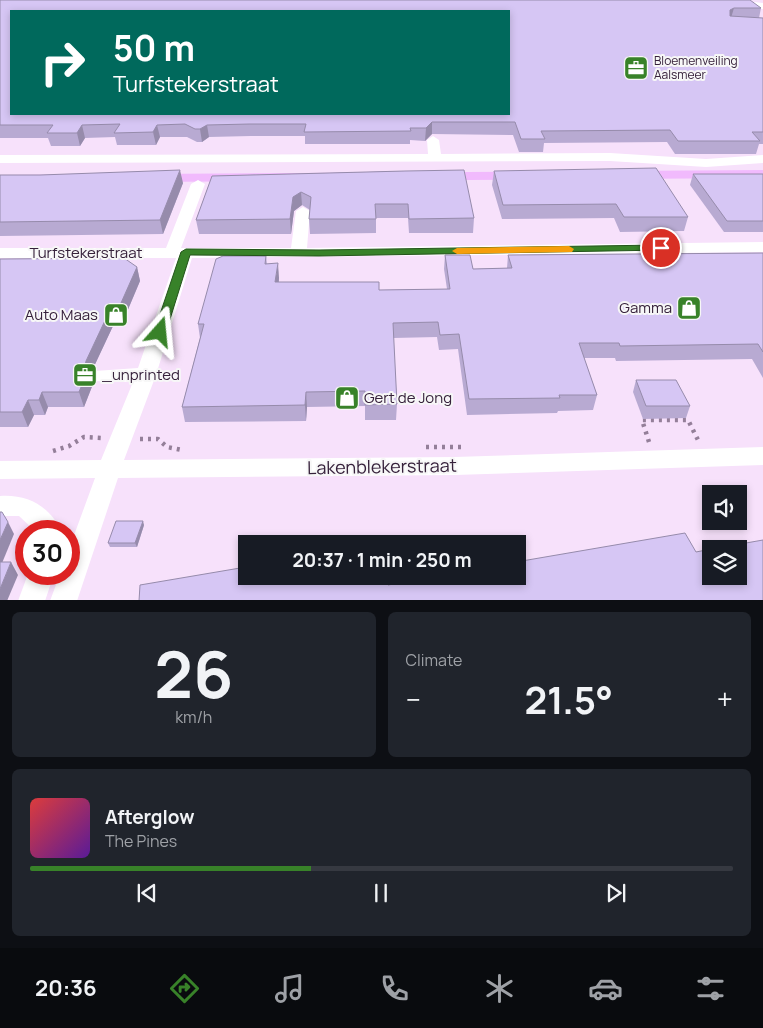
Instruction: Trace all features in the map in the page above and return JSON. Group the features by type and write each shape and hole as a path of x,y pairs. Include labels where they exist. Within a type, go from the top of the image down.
{"street":[{"path":"739,0 747,6 763,6"},
{"path":"433,140 435,158"},
{"path":"684,154 686,156 763,158"},
{"path":"4,160 610,157 688,163 746,162 763,158"},
{"path":"62,600 120,439 146,375 198,184"},
{"path":"298,253 303,211"},
{"name":"Turfstekerstraat","path":"0,253 298,253 763,247"},
{"path":"102,376 146,375"},
{"name":"Lakenblekerstraat","path":"0,470 455,466 763,456"},
{"path":"0,506 18,504 41,520"},
{"path":"31,600 37,585"}],"path":[{"path":"650,445 642,420 688,420 700,444"},
{"path":"51,451 69,446 84,437 120,439 158,438 167,447 191,451"},
{"path":"691,444 709,443"},
{"path":"641,445 658,445"},
{"path":"420,447 470,447"}],"shaded area":[{"path":"763,170 763,178 0,183 0,175"}],"building":[{"name":"Bloemenveiling Aalsmeer","path":"0,0 750,0 761,8 734,8 730,10 730,16 763,18 763,132 752,132 760,141 678,141 670,130 541,131 545,139 521,139 515,122 432,122 426,128 410,128 411,131 304,132 306,124 207,125 200,129 195,129 185,124 157,125 153,132 114,133 120,124 82,125 77,133 47,133 53,125 0,125"},
{"path":"656,168 688,217 624,217 616,204 503,205 494,171"},
{"path":"180,170 160,220 0,222 0,175"},
{"path":"464,170 474,218 409,219 408,204 375,204 376,219 309,219 311,197 301,192 293,197 290,219 196,220 212,176"},
{"path":"693,174 763,174 763,221 727,221"},
{"path":"763,253 763,352 758,344 620,346 619,343 579,343 597,395 559,395 560,398 469,399 459,334 440,335 438,322 393,323 397,404 365,405 365,391 306,392 305,405 182,407 204,324 198,324 216,259 223,256 266,256 265,264 278,263 275,282 379,282 379,290 450,289 445,255 470,255 473,269 512,268 508,255"},
{"path":"124,258 137,267 117,312 109,312 86,361 84,370 88,370 79,392 42,392 39,400 28,400 22,412 0,412 0,259"},
{"path":"636,380 676,380 690,406 646,406"},
{"path":"0,512 2,512 8,522 0,540"},
{"path":"116,521 143,521 135,543 108,543"},
{"path":"685,533 696,552 702,551 702,585 747,585 747,543 763,540 763,600 139,600 140,585 238,568 238,585 526,585 526,560"},
{"path":"0,562 11,562 0,589"}],"slow traffic":[{"path":"457,251 569,249"}],"place":[{"name":"Bloemenveiling Aalsmeer","path":"636,68"},
{"name":"Gamma","path":"689,308"},
{"name":"Auto Maas","path":"116,315"},
{"name":"_unprinted","path":"85,375"},
{"name":"Gert de Jong","path":"347,398"}],"route":[{"path":"160,332 186,252 319,253 661,248"}]}
